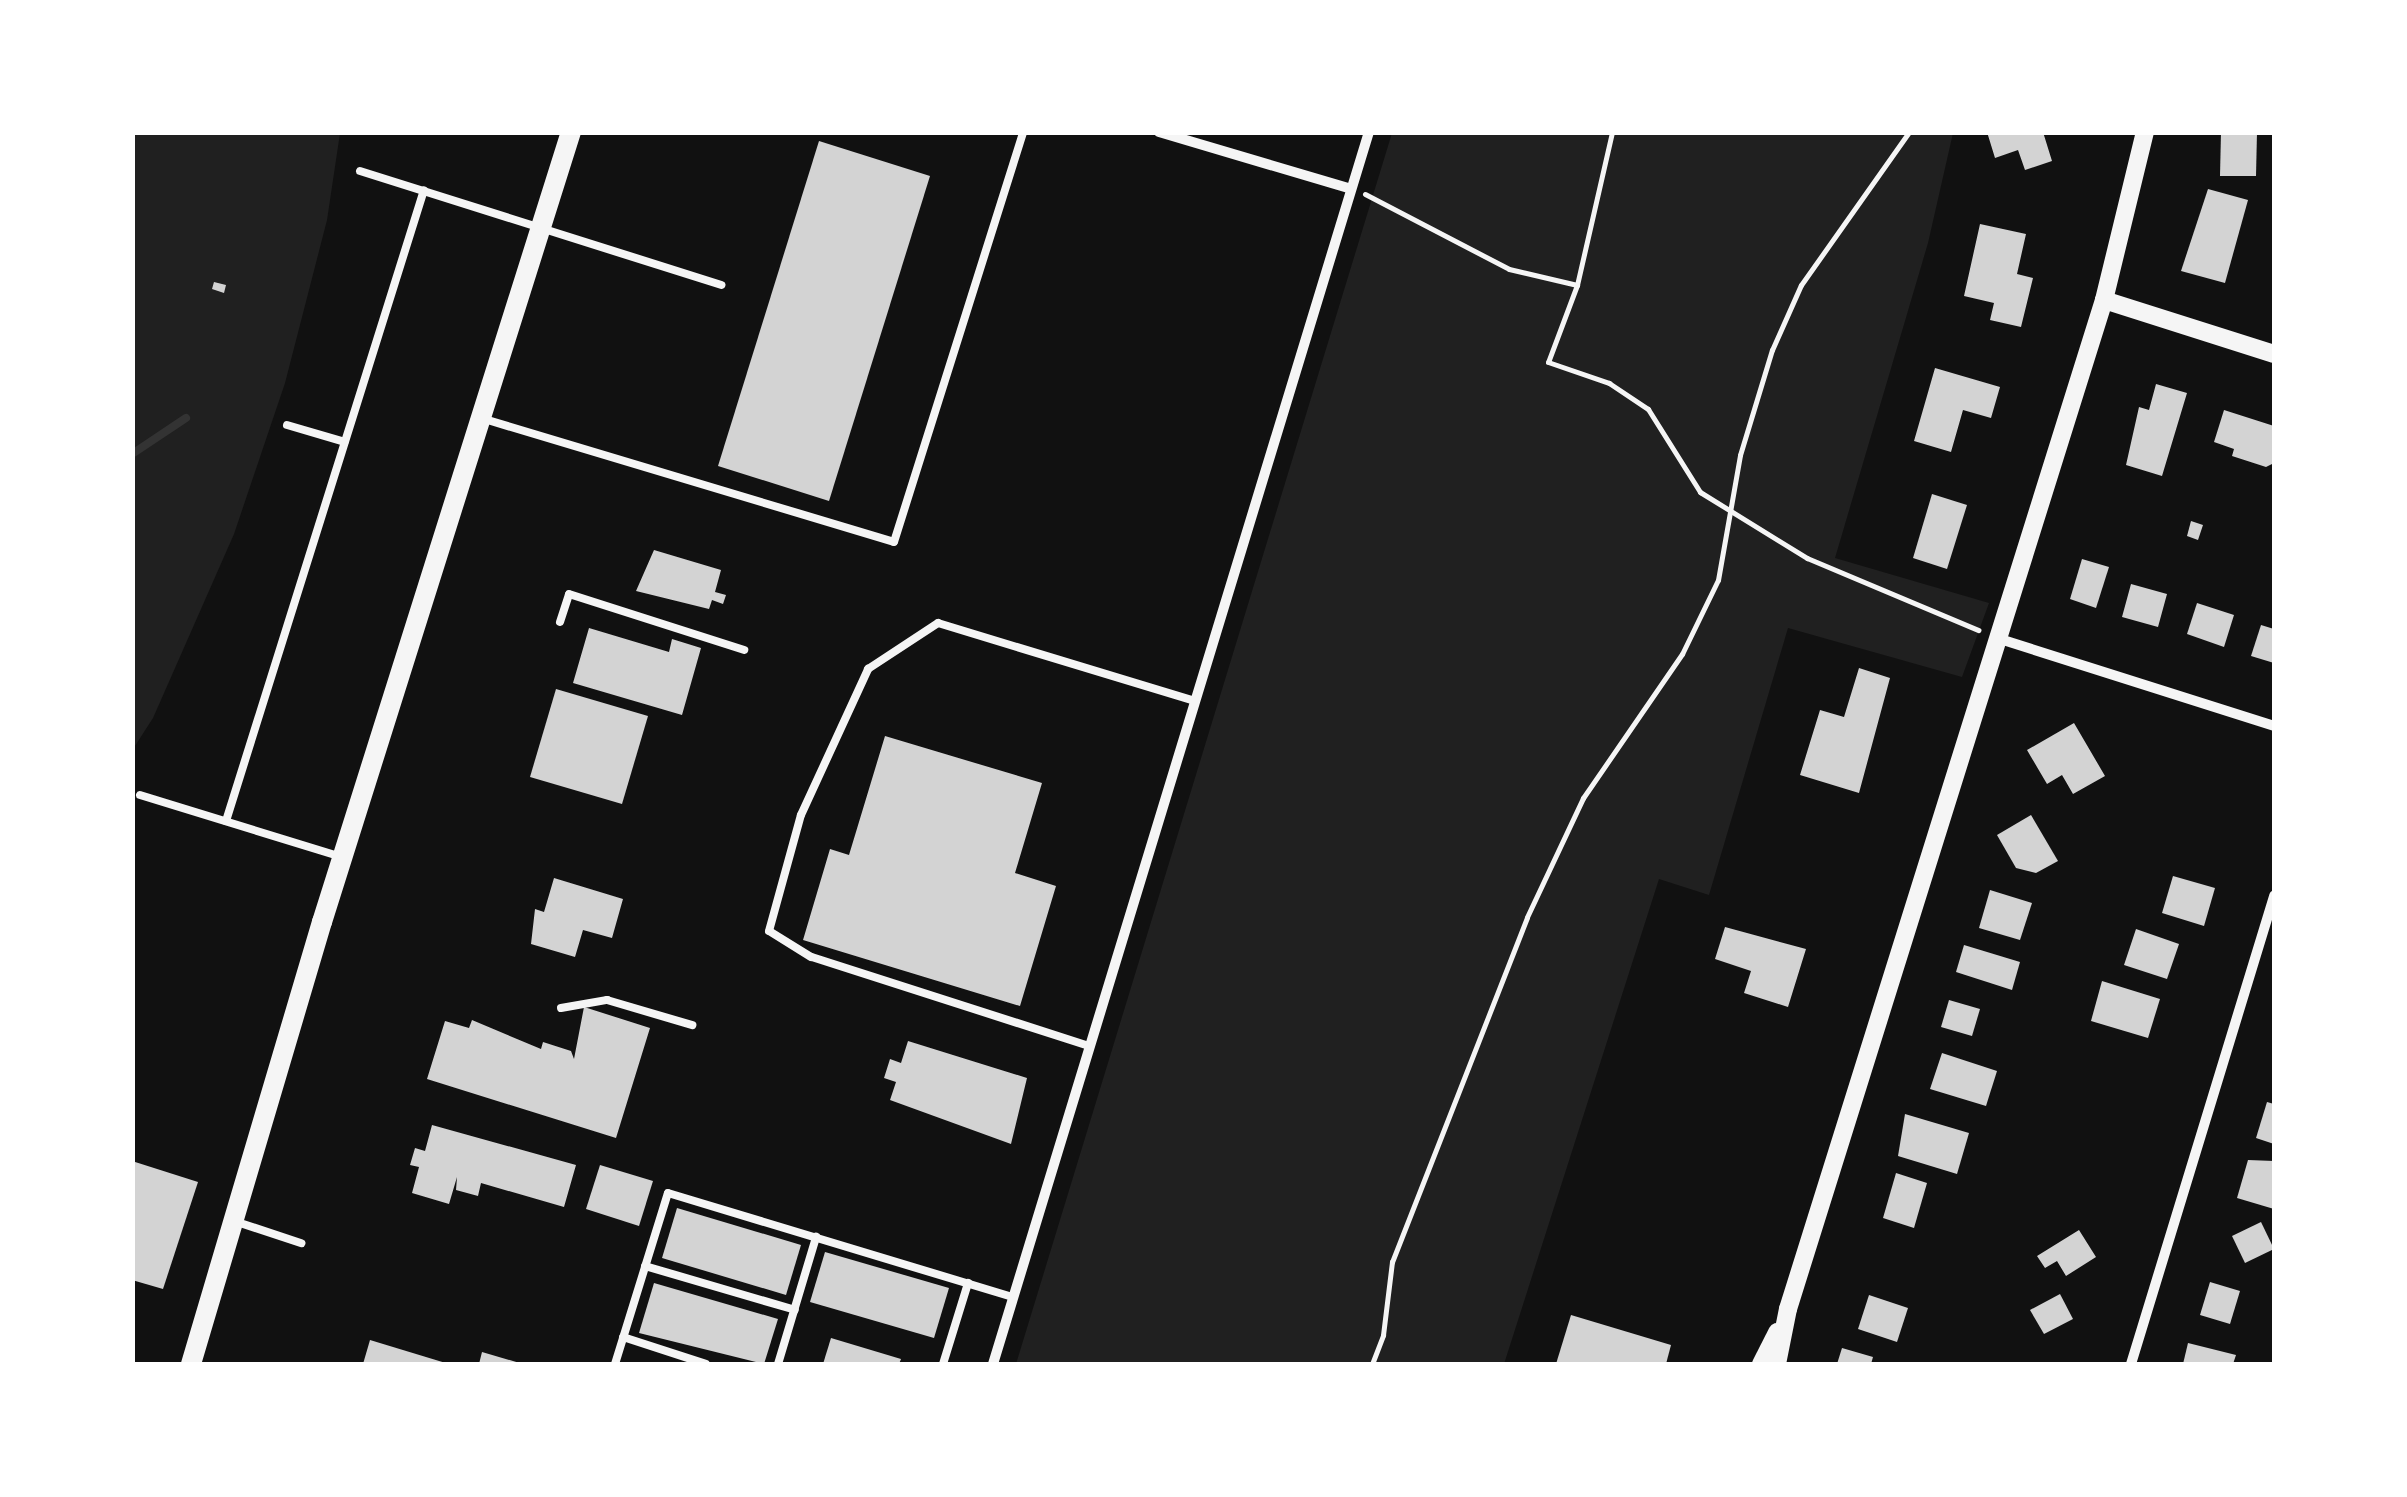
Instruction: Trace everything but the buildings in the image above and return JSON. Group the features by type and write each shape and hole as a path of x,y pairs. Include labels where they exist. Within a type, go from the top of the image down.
{"main road":[{"path":"192,1364 342,857 571,132"}],"street":[{"path":"1159,132 1351,189"},
{"path":"993,1364 1368,132"},
{"path":"1777,1364 1788,1309 2104,300 2145,132"},
{"path":"2104,300 2274,354"},
{"path":"2000,639 2274,726"},
{"path":"2131,1364 2274,895"},
{"path":"1761,1364 1788,1309"}],"lane":[{"path":"481,418 894,542 1023,132"},
{"path":"360,170 721,285"},
{"path":"226,821 424,190"},
{"path":"288,425 345,442"},
{"path":"560,622 570,594 744,650"},
{"path":"1089,1046 811,957 769,931 801,815 868,669 938,623 1195,701"},
{"path":"140,794 342,857"},
{"path":"561,1008 607,1000 692,1025"},
{"path":"614,1364 668,1194 1012,1297"},
{"path":"234,1221 301,1243"},
{"path":"778,1364 816,1237"},
{"path":"646,1266 795,1310"},
{"path":"943,1364 968,1283"},
{"path":"623,1337 706,1364"}],"path":[{"path":"1612,132 1578,285 1548,362 1609,383 1648,409 1700,492 1730,511 1808,558 1978,630"},
{"path":"1372,1364 1384,1335 1392,1262 1527,917 1583,798 1682,654 1718,580 1730,511 1766,368 1801,286 1909,132"},
{"path":"1351,189 1394,214 1472,244 1510,269 1578,285"}],"shaded area":[{"path":"132,133 340,133 327,220 285,383 234,534 153,718 133,749"},
{"path":"1392,133 1953,133 1928,243 1835,558 1989,603 1962,677 1788,628 1709,895 1659,879 1504,1364 1016,1364"}],"waterway":[{"path":"132,454 186,418"}]}
